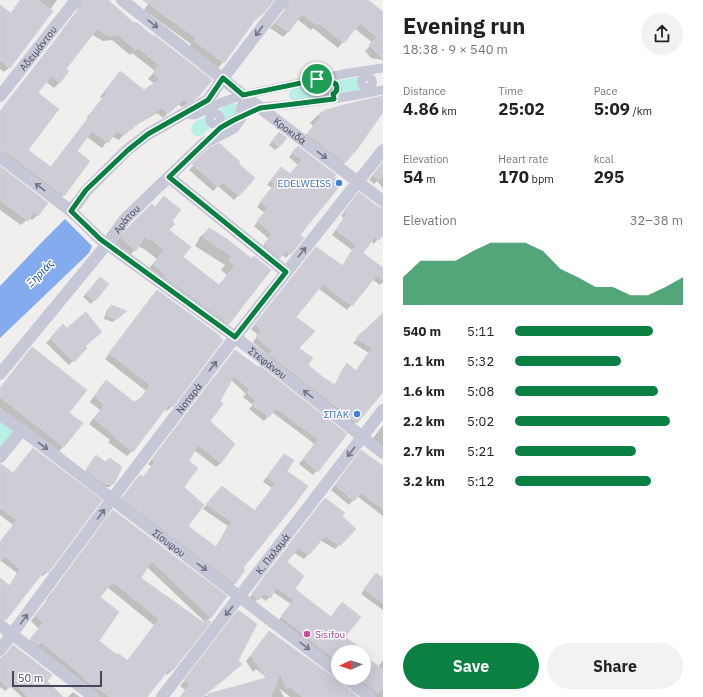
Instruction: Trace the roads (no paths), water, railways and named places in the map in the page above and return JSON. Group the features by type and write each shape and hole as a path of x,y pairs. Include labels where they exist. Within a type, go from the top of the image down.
{"street":[{"name":"Αδειμάντου","path":"0,96 76,0"},
{"name":"Κροκιδά","path":"122,0 244,96 383,201"},
{"path":"71,211 86,190 128,150 148,134 208,100 283,0"},
{"path":"184,114 196,115 212,110 222,102 244,96 367,74 383,68"},
{"path":"367,74 373,82 369,90"},
{"path":"331,80 338,88 333,96"},
{"path":"204,143 219,126 260,108 294,104 369,90 383,90"},
{"path":"241,117 244,96"},
{"path":"212,110 220,117 219,126"},
{"name":"Αράτου","path":"0,374 103,242 204,143 233,128 241,117"},
{"name":"Νοταρά","path":"0,650 235,337 383,150"},
{"name":"Στεφάνου","path":"0,157 71,211 103,242 235,337 383,453"},
{"path":"169,177 286,272"},
{"name":"Κ. Παλαμά","path":"162,697 383,410"},
{"name":"Σίσυφου","path":"0,415 22,430 331,667"},
{"path":"0,457 22,430"},
{"path":"0,625 94,697"},
{"path":"355,685 370,697"}],"water":[{"name":"Ξηριάς","path":"65,219 92,246 89,253 0,338 0,286"}],"place":[{"name":"EDELWEISS","path":"339,183"},
{"name":"ΣΠΑΚ","path":"357,414"},
{"name":"Sisifou","path":"307,634"}]}
